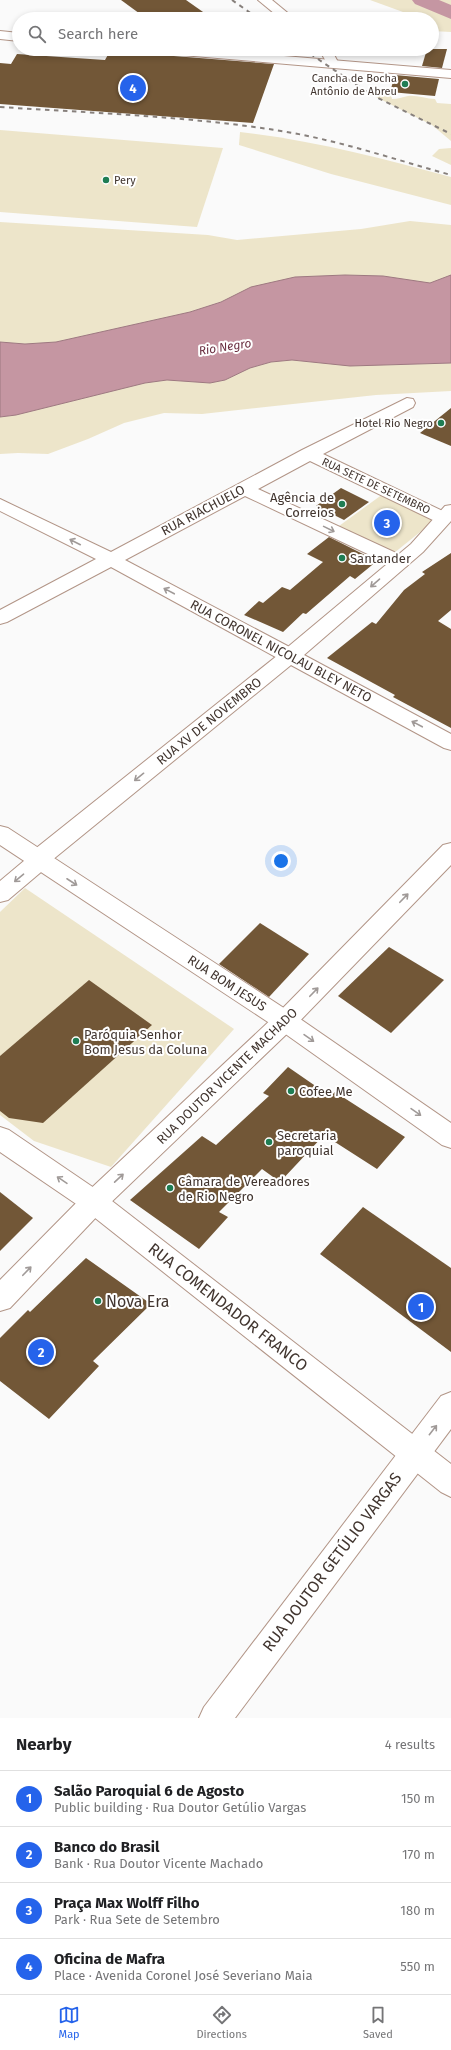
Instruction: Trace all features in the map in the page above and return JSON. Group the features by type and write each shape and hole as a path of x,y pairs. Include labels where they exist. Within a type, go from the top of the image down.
{"street":[{"path":"264,0 280,12"},
{"path":"0,28 12,29"},
{"path":"0,35 12,36"},
{"path":"308,56 329,57 451,74"},
{"path":"318,56 451,67"},
{"name":"RUA RIACHUELO","path":"0,618 406,403"},
{"name":"RUA SETE DE SETEMBRO","path":"308,454 448,519"},
{"path":"243,488 400,562"},
{"name":"RUA CORONEL NICOLAU BLEY NETO","path":"0,504 110,559 451,743"},
{"name":"RUA XV DE NOVEMBRO","path":"0,894 39,861 43,855 290,656 417,548 448,519"},
{"name":"RUA BOM JESUS","path":"0,834 285,1021 451,1137"},
{"name":"RUA DOUTOR VICENTE MACHADO","path":"0,1299 94,1202 285,1021 451,851"},
{"name":"RUA COMENDADOR FRANCO","path":"0,1138 94,1202 451,1482"},
{"name":"RUA DOUTOR GETÚLIO VARGAS","path":"215,1718 451,1406"}],"shaded area":[{"path":"370,0 451,0 451,32 439,31 439,12 403,12"},
{"path":"377,88 389,88 392,99 415,96 435,99 437,103 451,104 451,141 432,125 370,94 371,90"},
{"name":"Pery","path":"0,130 223,148 197,227 0,212"},
{"path":"240,132 267,135 320,145 451,177 451,205 331,174 239,145"},
{"path":"451,148 451,165 432,156 439,149"},
{"path":"410,221 451,225 451,275 430,284 383,276 345,275 295,277 190,312 56,342 25,344 0,342 0,222 208,235 237,240 361,229"},
{"path":"292,360 352,365 451,363 451,391 376,395 202,414 164,413 124,423 88,439 48,454 0,454 0,417 16,415 145,383 167,380 210,383 225,380 250,368 271,362"},
{"path":"383,494 435,520 394,553 339,526"},
{"path":"25,888 234,1029 111,1167 34,1141 0,1115 0,912"}],"water":[{"name":"Rio Negro","path":"345,275 383,276 430,283 451,275 451,363 350,366 292,360 271,362 250,368 225,380 210,383 167,380 145,383 16,415 0,417 0,342 25,344 56,342 190,312 221,302 251,287 295,277"}],"building":[{"path":"121,0 186,0 203,12 137,12"},
{"path":"439,49 447,49 442,68 422,66 425,56 439,56"},
{"path":"16,56 46,56 105,60 107,56 173,56 274,64 253,123 0,104 0,63 11,64"},
{"path":"395,75 439,79 435,96 390,92"},
{"name":"Hotel Rio Negro","path":"451,408 451,446 420,433"},
{"name":"Agência de Correios","path":"341,488 369,502 344,520 316,506"},
{"path":"329,537 377,561 355,579 350,576 306,614 303,613 283,632 244,615 259,601 263,603 282,587 290,590 323,562 307,554"},
{"path":"451,553 451,610 438,621 451,629 451,728 393,697 395,695 327,658 372,622 376,624 404,590 425,574 422,572"},
{"path":"260,923 309,954 269,997 219,964"},
{"path":"389,947 444,980 391,1033 338,996"},
{"name":"Paróquia Senhor Bom Jesus da Coluna","path":"89,980 152,1025 43,1123 9,1118 0,1111 0,1056"},
{"path":"288,1067 330,1096 335,1092 405,1137 377,1169 324,1135 280,1182 262,1169 219,1212 228,1217 199,1249 130,1200 202,1136 216,1145 269,1096 263,1093"},
{"path":"0,1192 33,1218 0,1251"},
{"path":"363,1207 451,1268 451,1352 320,1254"},
{"path":"86,1258 151,1304 93,1361 99,1366 49,1419 0,1381 0,1338 28,1310 30,1312"}],"waterway":[{"path":"422,0 451,13"}],"railway":[{"path":"232,0 249,12"},
{"path":"313,56 370,94 451,134"},
{"path":"0,107 172,118 275,130 342,144 451,175"}],"place":[{"name":"Cancha de Bocha Antônio de Abreu","path":"405,84"},
{"name":"Oficina de Mafra","path":"133,88"},
{"name":"Pery","path":"106,180"},
{"name":"Hotel Rio Negro","path":"441,423"},
{"name":"Agência de Correios","path":"342,504"},
{"name":"Praça Max Wolff Filho","path":"387,523"},
{"name":"Santander","path":"342,558"},
{"name":"Paróquia Senhor Bom Jesus da Coluna","path":"76,1041"},
{"name":"Cofee Me","path":"291,1091"},
{"name":"Secretaria paroquial","path":"269,1142"},
{"name":"Câmara de Vereadores de Rio Negro","path":"170,1188"},
{"name":"Nova Era","path":"98,1301"},
{"name":"Salão Paroquial 6 de Agosto","path":"421,1307"},
{"name":"Banco do Brasil","path":"41,1352"}]}
